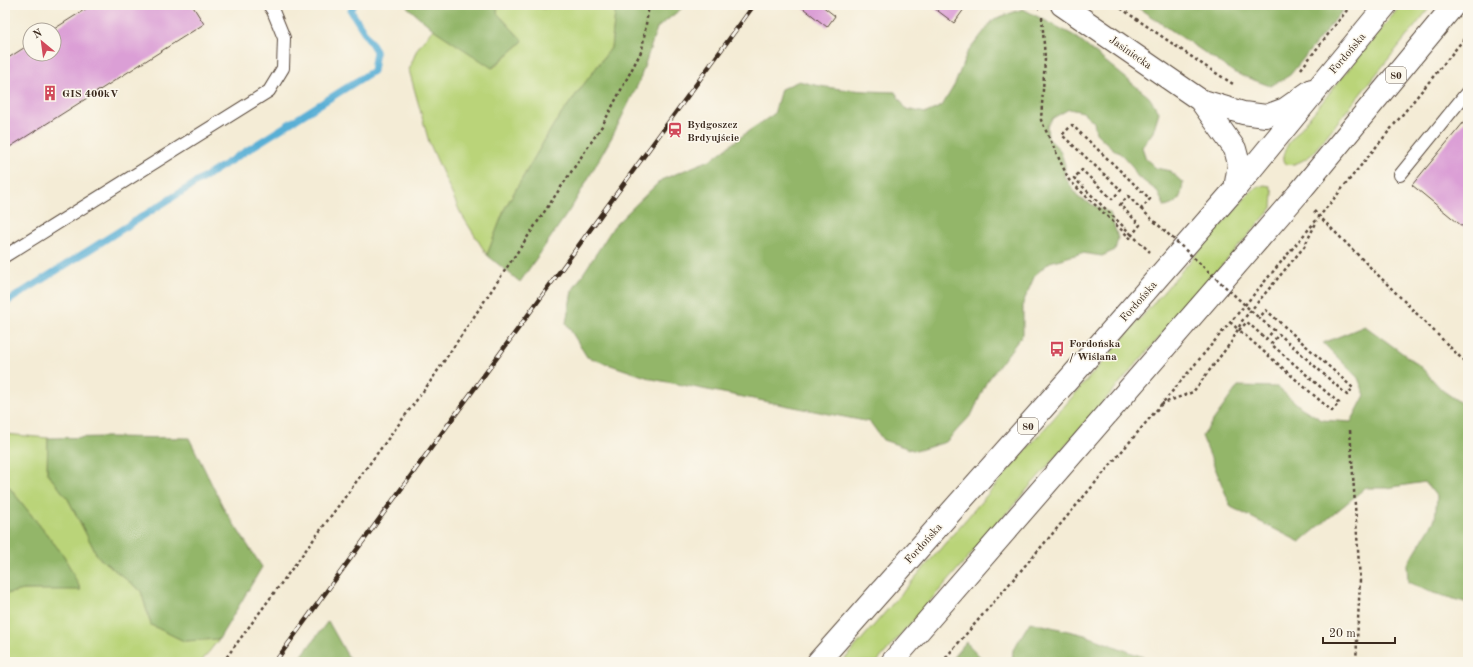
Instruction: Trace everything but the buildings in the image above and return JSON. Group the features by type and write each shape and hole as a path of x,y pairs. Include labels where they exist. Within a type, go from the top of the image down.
{"main road":[{"name":"Jasiniecka","path":"1062,5 1200,100 1243,113 1266,116 1285,109 1306,95 1329,75"},
{"name":"Fordońska","path":"818,662 1235,189 1386,5"},
{"name":"80","path":"892,662 1297,195 1454,5"},
{"name":"Jasiniecka","path":"1200,100 1235,149 1239,164 1235,189"}],"lane":[{"path":"5,256 269,91 283,68 284,38 269,5"},
{"path":"1400,175 1468,91"}],"path":[{"path":"223,662 430,382 602,126 642,50 649,5"},
{"path":"1116,5 1236,86"},
{"path":"1299,71 1351,5"},
{"path":"1041,10 1045,59 1041,120 1069,180 1130,238 1140,225 1120,205 1128,196 1274,330 1266,339 1247,322 1239,330"},
{"path":"942,662 1048,539 1319,217 1468,34"},
{"path":"1141,209 1150,199 1072,125 1062,135 1121,190 1112,199 1082,170 1074,178 1152,254"},
{"path":"1297,195 1468,364"},
{"path":"1160,405 1193,392 1232,341 1242,321 1304,247 1319,217"},
{"path":"1230,322 1332,411 1339,403 1271,344 1279,334 1347,395 1353,388 1266,310 1260,318"},
{"path":"1350,430 1360,580 1356,662"}],"green space":[{"path":"405,5 498,5 497,13 523,41 492,68 433,29"},
{"path":"498,5 536,5 544,9 547,5 616,5 611,48 554,124 505,208 487,255 460,212 429,142 409,70 417,49 433,29 493,68 523,41 497,13"},
{"path":"616,5 686,5 657,28 639,82 613,135 573,205 520,282 487,255 505,208 554,124 611,48"},
{"path":"1134,5 1347,5 1290,75 1270,86 1235,73"},
{"path":"1401,5 1432,5 1311,155 1293,164 1285,163 1284,159 1288,144"},
{"path":"1023,9 1073,35 1149,97 1159,112 1153,132 1142,147 1146,159 1156,168 1170,171 1183,183 1179,199 1174,204 1165,207 1157,191 1137,176 1132,166 1122,155 1096,133 1094,122 1083,112 1069,109 1053,118 1047,126 1048,138 1060,150 1065,165 1064,176 1079,198 1110,213 1118,238 1115,250 1102,256 1082,253 1050,262 1035,275 1023,303 1023,334 986,383 972,414 946,442 916,451 883,440 870,422 652,379 587,357 566,323 572,291 614,226 661,180 712,159 774,114 781,89 799,81 834,88 895,92 906,109 926,113 942,106 955,84 967,53 994,19"},
{"path":"1264,185 1270,186 1273,193 1272,208 877,662 842,662 1252,190"},
{"path":"1365,326 1420,366 1442,390 1468,408 1468,603 1430,592 1408,582 1407,565 1435,519 1437,497 1425,482 1386,488 1365,488 1300,542 1231,507 1202,436 1238,386 1277,387 1302,408 1322,420 1351,422 1365,395 1358,378 1323,343"},
{"path":"5,434 48,438 47,473 68,499 98,557 141,591 151,625 184,641 219,639 201,662 5,662 5,594 24,590 80,589 64,556 5,482"},
{"path":"48,438 189,438 224,509 262,567 219,639 184,641 151,625 141,591 98,557 68,499 47,473"},
{"path":"5,482 64,556 81,590 24,590 5,594"},
{"path":"328,621 351,662 297,662"},
{"path":"1030,622 1085,635 1156,662 1012,662 1013,650"},
{"path":"966,642 985,662 949,662"}],"waterway":[{"path":"5,303 373,71 376,51 351,11 354,5"}],"railway":[{"path":"275,662 754,5"}],"place":[{"name":"GIS 400kV","path":"50,93"},
{"name":"Bydgoszcz Brdyujście","path":"675,130"},
{"name":"Fordońska / Wiślana","path":"1057,349"}]}
